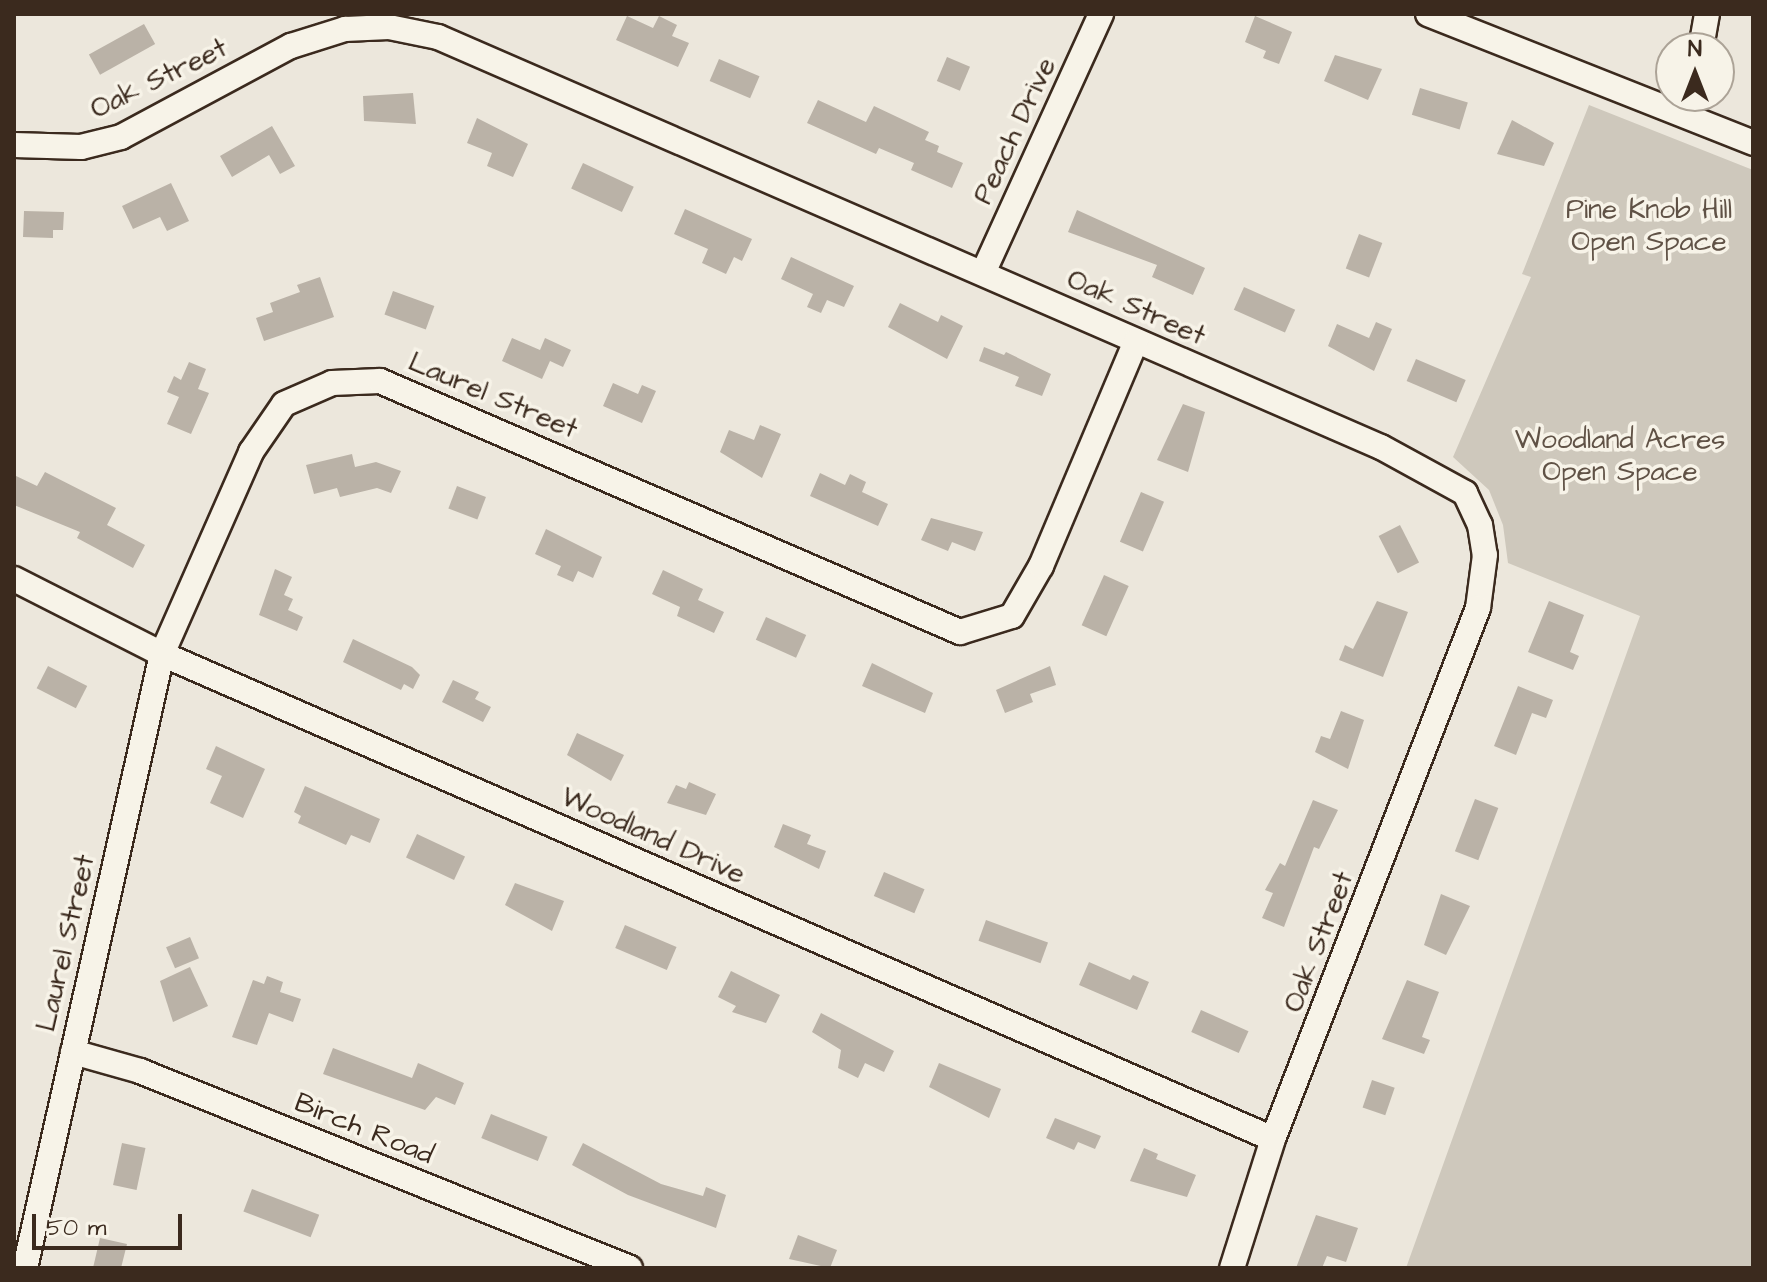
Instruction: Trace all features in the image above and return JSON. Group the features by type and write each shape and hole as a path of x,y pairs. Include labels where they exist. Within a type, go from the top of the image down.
{"street":[{"name":"Peach Drive","path":"983,273 1101,14"},
{"path":"1428,14 1655,95"},
{"name":"Oak Street","path":"14,145 81,147 121,137 291,46 345,29 389,27 438,37 495,58 1432,470 1465,493 1480,525 1485,555 1478,608 1273,1139 1232,1268"},
{"path":"1696,112 1753,143"},
{"name":"Laurel Street","path":"25,1268 162,654 251,452 284,404 332,383 380,381 960,632 1012,616 1041,566 1136,341"},
{"name":"Woodland Drive","path":"14,579 162,654 1273,1139"},
{"name":"Birch Road","path":"73,1052 140,1071 630,1268"}],"green space":[{"path":"1589,105 1753,170 1753,1268 1406,1268 1640,616 1508,563 1503,525 1489,490 1453,457 1531,277 1522,274"}],"building":[{"path":"627,16 653,28 659,16 677,25 672,36 689,43 678,67 616,40"},
{"path":"1255,16 1292,32 1279,64 1263,58 1266,51 1245,42"},
{"path":"144,24 155,44 100,75 89,55"},
{"path":"1335,55 1382,69 1368,100 1324,81"},
{"path":"947,57 970,67 960,91 937,81"},
{"path":"719,59 760,76 750,98 710,81"},
{"path":"1420,88 1468,103 1460,129 1412,115"},
{"path":"413,93 416,124 364,121 363,96"},
{"path":"818,100 866,122 874,106 929,132 925,140 939,146 937,152 963,163 952,188 911,170 914,163 879,148 876,154 807,123"},
{"path":"477,118 528,144 513,177 487,166 492,153 467,143"},
{"path":"1512,120 1554,143 1544,166 1497,154"},
{"path":"272,126 295,166 280,174 269,155 232,177 220,156"},
{"path":"583,163 634,187 622,212 571,188"},
{"path":"171,183 189,221 167,231 160,217 133,229 122,206"},
{"path":"685,209 752,239 742,261 734,257 726,274 702,263 708,249 674,234"},
{"path":"1077,210 1205,268 1193,295 1152,277 1157,265 1068,232"},
{"path":"24,211 64,212 63,230 53,230 53,238 23,237"},
{"path":"1359,234 1382,243 1369,278 1346,269"},
{"path":"791,257 854,286 844,307 827,300 821,313 807,307 813,294 781,279"},
{"path":"320,277 334,317 264,341 256,318 273,312 270,303 300,292 297,285"},
{"path":"1244,287 1295,310 1285,333 1234,310"},
{"path":"393,291 434,306 426,330 384,314"},
{"path":"900,303 938,322 941,315 963,326 947,359 888,327"},
{"path":"1376,322 1392,329 1374,371 1328,346 1337,324 1369,338"},
{"path":"512,338 540,350 545,338 571,350 563,367 550,361 542,379 502,361"},
{"path":"984,347 1004,355 1006,352 1051,374 1042,396 1015,386 1019,377 979,361"},
{"path":"1416,359 1466,380 1456,402 1407,381"},
{"path":"189,362 206,369 198,389 209,393 191,434 167,424 179,397 167,392 174,376 181,380"},
{"path":"613,383 638,394 642,385 656,391 642,423 603,406"},
{"path":"1183,404 1205,412 1188,472 1157,460"},
{"path":"760,425 781,434 762,478 720,452 729,430 754,440"},
{"path":"352,454 355,467 376,462 401,471 391,493 377,488 340,497 337,488 314,494 306,465"},
{"path":"45,472 116,508 107,525 145,545 133,568 77,538 80,532 14,505 14,475 37,486"},
{"path":"820,473 845,485 850,474 866,482 862,492 888,504 878,526 810,496"},
{"path":"457,486 486,497 477,520 448,508"},
{"path":"1141,492 1164,502 1143,551 1120,542"},
{"path":"931,518 983,532 975,551 952,542 948,551 921,540"},
{"path":"1400,525 1419,562 1398,573 1379,536"},
{"path":"546,529 602,557 593,578 578,571 573,582 557,575 561,566 535,554"},
{"path":"275,569 292,577 284,595 293,599 288,610 303,617 297,631 259,615"},
{"path":"663,570 703,589 698,600 724,612 714,633 677,616 680,607 652,594"},
{"path":"1104,575 1129,586 1106,636 1082,625"},
{"path":"1377,601 1408,612 1383,677 1339,660 1345,645 1353,649"},
{"path":"1549,601 1584,615 1570,652 1579,656 1573,670 1528,652"},
{"path":"766,617 806,635 796,658 756,640"},
{"path":"353,639 412,667 420,675 413,689 404,684 401,690 343,662"},
{"path":"872,663 933,693 925,713 862,686"},
{"path":"48,666 87,686 76,708 37,688"},
{"path":"1050,666 1056,685 1030,694 1033,702 1005,713 996,690"},
{"path":"453,680 479,692 475,699 491,707 483,722 442,702"},
{"path":"1518,686 1553,700 1546,718 1532,713 1516,755 1494,746"},
{"path":"1341,711 1364,720 1348,769 1315,752 1321,736 1330,739"},
{"path":"577,733 624,755 611,781 567,755"},
{"path":"216,746 265,769 243,818 210,803 222,776 206,769"},
{"path":"689,782 716,794 706,815 667,803 676,785 686,789"},
{"path":"305,786 380,819 370,843 351,835 346,845 298,823 301,816 294,812"},
{"path":"1475,799 1498,808 1478,860 1455,851"},
{"path":"1313,800 1338,810 1319,849 1314,847 1284,927 1262,918 1273,893 1265,890 1280,863 1285,866"},
{"path":"783,824 811,835 807,844 826,851 819,869 774,847"},
{"path":"417,834 465,856 454,880 406,858"},
{"path":"884,872 925,889 914,913 874,896"},
{"path":"515,883 564,901 552,931 505,905"},
{"path":"1441,894 1470,906 1446,955 1424,945"},
{"path":"986,920 1048,943 1040,963 978,941"},
{"path":"625,925 677,947 667,970 615,948"},
{"path":"190,937 199,958 175,968 166,947"},
{"path":"1089,962 1130,980 1133,975 1149,982 1137,1010 1079,985"},
{"path":"190,967 208,1006 173,1022 160,981"},
{"path":"731,971 780,995 766,1023 732,1012 736,1006 718,997"},
{"path":"267,976 283,982 280,992 301,999 293,1022 269,1013 257,1045 232,1037 253,980 264,984"},
{"path":"1407,980 1439,992 1422,1037 1430,1040 1424,1054 1382,1039"},
{"path":"1201,1010 1249,1031 1239,1053 1191,1032"},
{"path":"821,1013 894,1051 884,1072 865,1063 858,1078 838,1068 841,1050 812,1032"},
{"path":"333,1048 412,1078 418,1063 464,1083 455,1105 436,1097 425,1110 323,1074"},
{"path":"939,1063 1001,1089 989,1118 929,1087"},
{"path":"1372,1080 1395,1088 1385,1115 1363,1107"},
{"path":"491,1114 548,1137 538,1161 481,1138"},
{"path":"1055,1118 1101,1136 1095,1149 1078,1142 1074,1150 1046,1138"},
{"path":"122,1143 145,1148 137,1190 113,1185"},
{"path":"583,1143 661,1184 703,1196 706,1187 726,1195 716,1228 628,1195 572,1165"},
{"path":"1144,1148 1158,1154 1156,1159 1196,1175 1187,1197 1130,1181"},
{"path":"252,1189 319,1215 311,1237 243,1211"},
{"path":"1316,1215 1358,1228 1346,1262 1327,1256 1322,1268 1296,1268"},
{"path":"798,1235 837,1250 830,1268 789,1259"},
{"path":"100,1238 127,1244 121,1268 93,1268"}],"park label":[{"name":"Pine Knob Hill Open Space","path":"1649,226"},
{"name":"Woodland Acres Open Space","path":"1620,456"}]}
